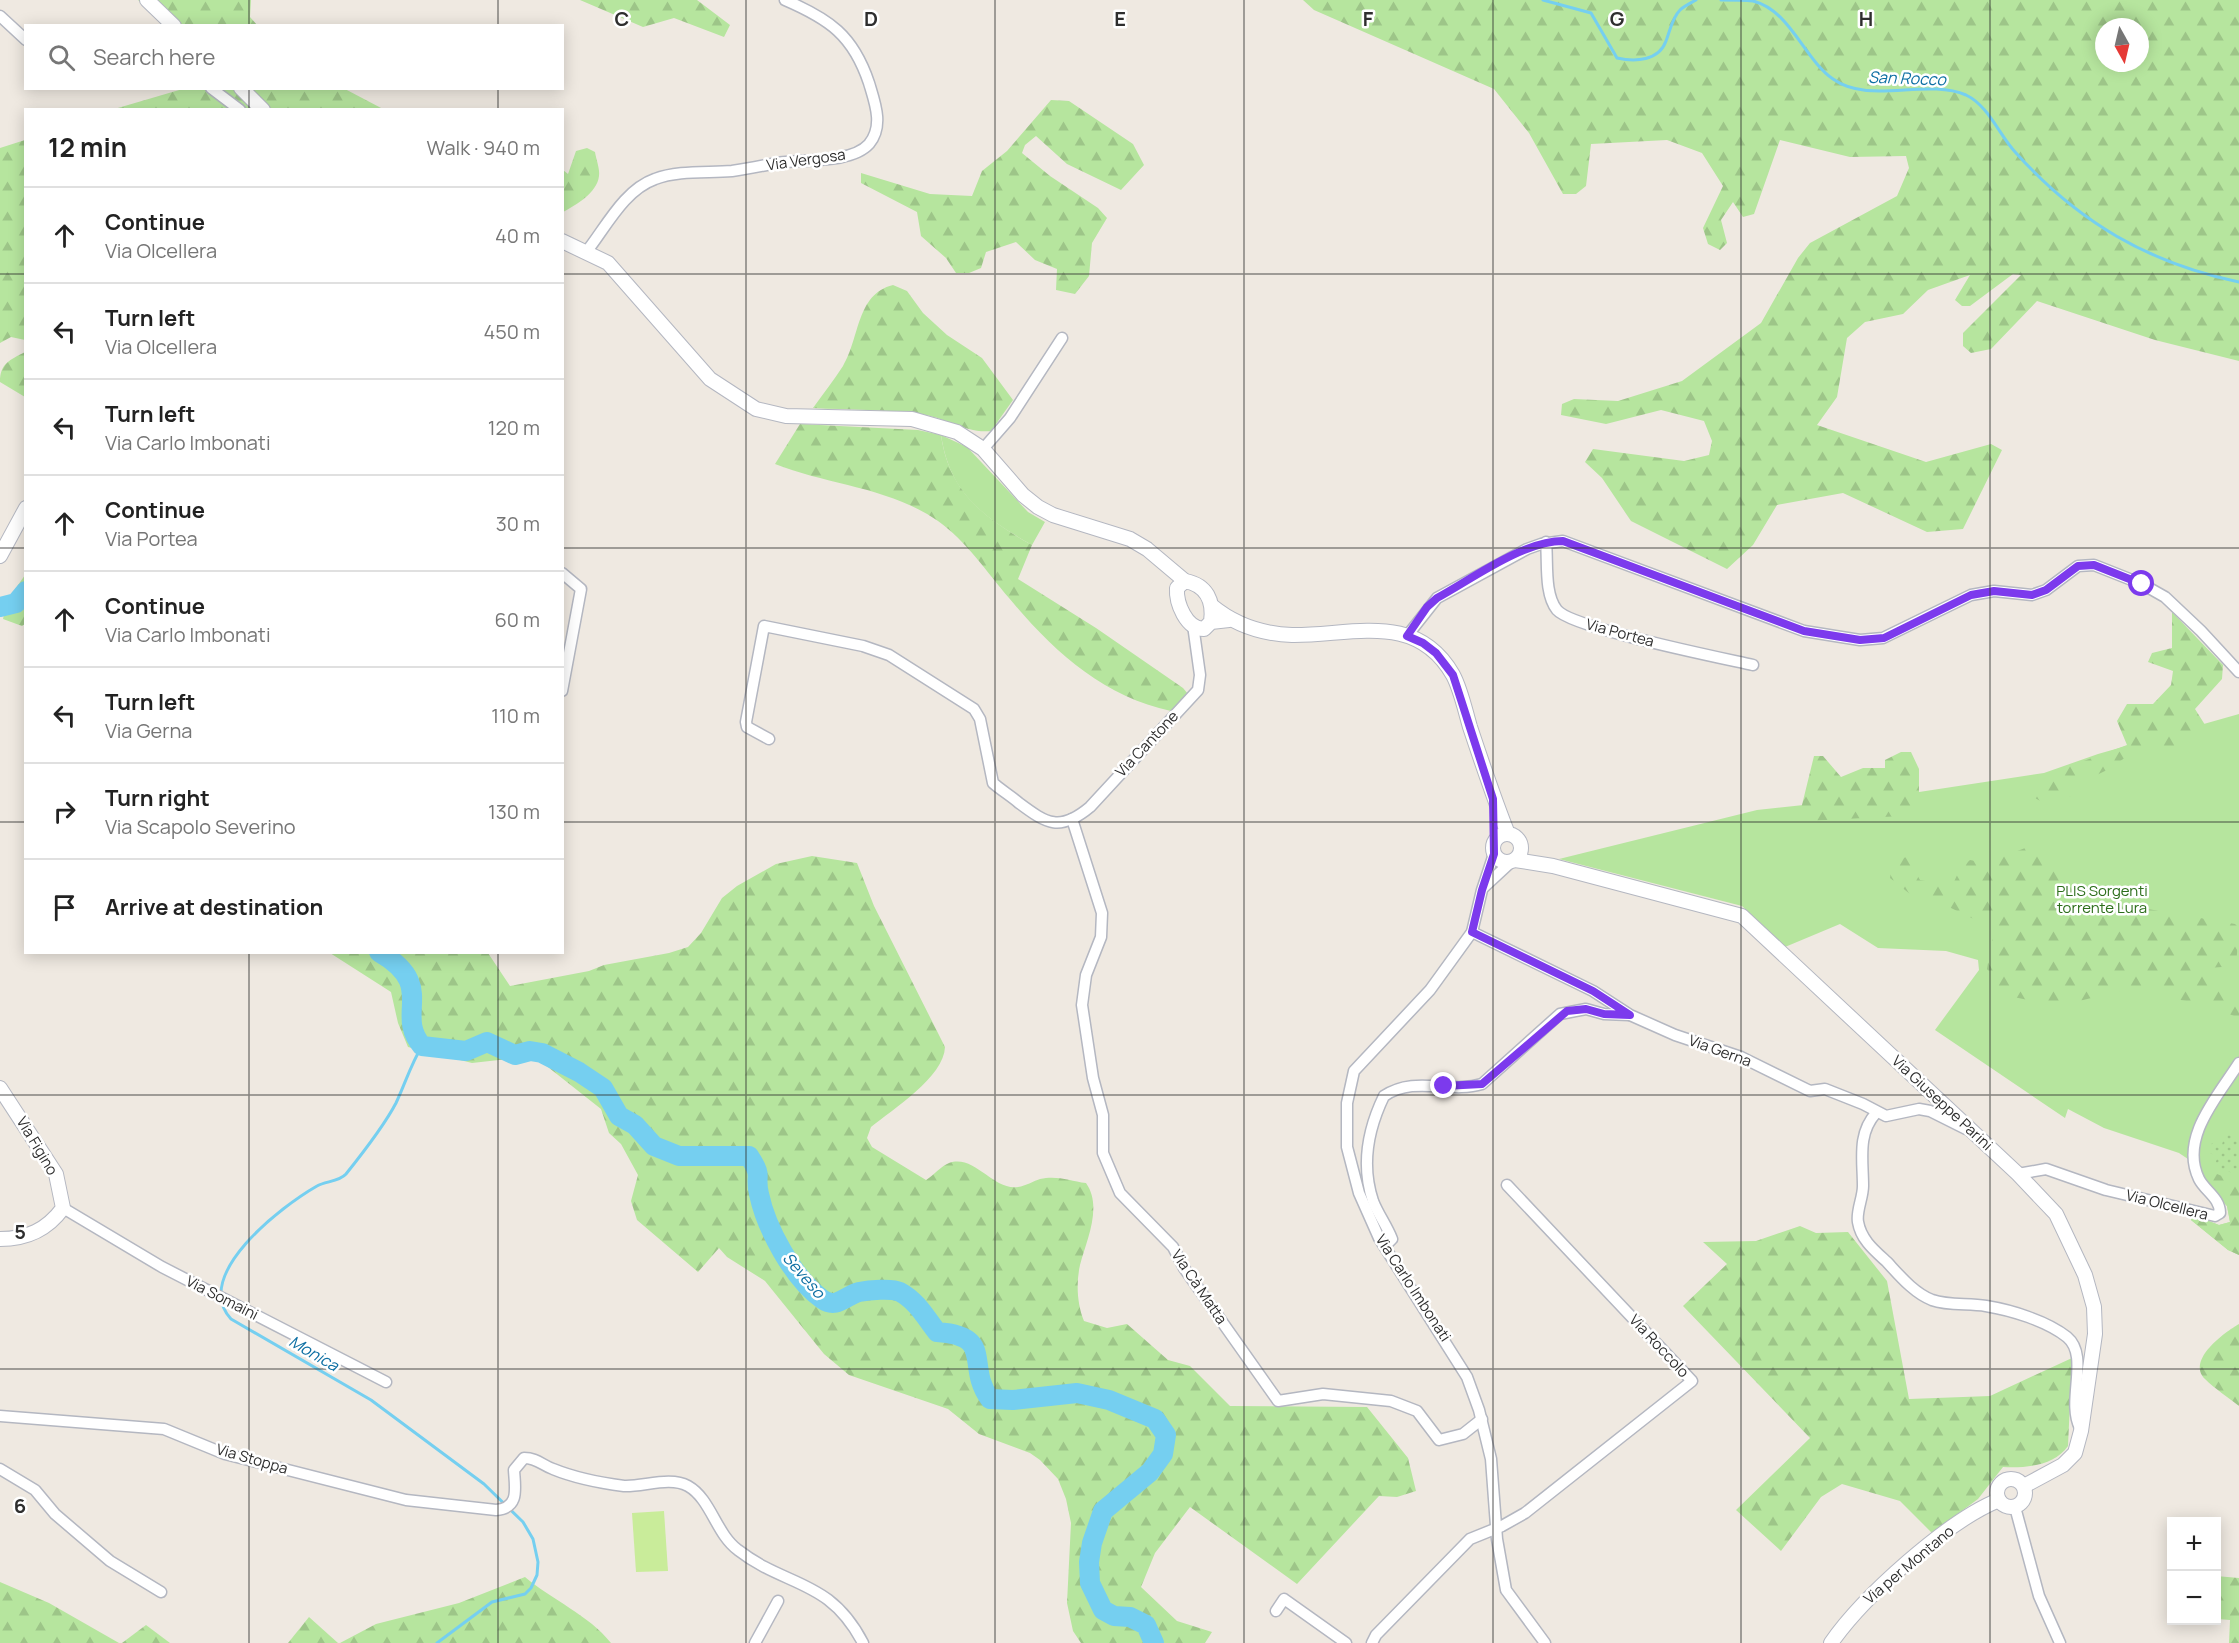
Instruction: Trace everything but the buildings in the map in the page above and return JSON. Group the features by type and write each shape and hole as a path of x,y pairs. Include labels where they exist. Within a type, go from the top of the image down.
{"street":[{"path":"147,0 172,24"},
{"name":"Via Vergosa","path":"587,251 629,195 654,179 670,174 732,171 778,163 828,159 851,154 869,144 875,133 878,117 866,74 854,50 826,20 785,0"},
{"path":"2,23 24,39"},
{"path":"214,90 237,108"},
{"path":"243,90 261,108"},
{"path":"564,242 608,263 626,280 710,379 756,409 786,416 912,419 957,432 984,449 1023,495 1038,507 1053,515 1130,539 1147,549 1185,581 1200,585 1207,593 1212,606 1229,620"},
{"path":"984,449 1010,418 1062,338"},
{"path":"0,556 24,512"},
{"path":"1407,636 1427,607 1437,598 1527,549 1546,542 1563,541 1804,631 1860,640 1884,638 1971,595 1994,591 2032,595 2046,590 2078,566 2094,565 2142,584 2165,597 2239,672"},
{"name":"Via Portea","path":"1546,542 1550,598 1558,611 1565,616 1650,642 1753,665"},
{"path":"1161,563 1177,594 1182,612 1203,625 1229,620 1290,635 1375,630 1407,636 1423,643 1436,653 1453,675 1493,799 1508,834 1518,839 1521,844 1521,853 1482,890"},
{"path":"564,575 581,589 564,670"},
{"path":"1177,594 1177,588 1185,581"},
{"path":"1203,625 1212,606"},
{"name":"Via Cantone","path":"769,739 747,727 746,722 764,626 863,646 890,655 974,709 980,719 993,783 1041,819 1059,824 1072,819 1090,807 1198,690 1200,675 1196,644 1203,625"},
{"path":"1493,799 1494,848 1501,861 1513,861"},
{"name":"Via Cà Matta","path":"1072,819 1102,913 1101,937 1086,975 1083,1005 1093,1078 1103,1115 1103,1153 1120,1193 1173,1247 1184,1268 1278,1401 1323,1394 1391,1401 1417,1411 1439,1440 1463,1434 1482,1419"},
{"path":"1494,848 1500,836 1508,834"},
{"name":"Via Giuseppe Parini","path":"1521,844 1553,866"},
{"name":"Via Carlo Imbonati","path":"1494,848 1472,932 1430,990 1359,1062 1351,1077 1346,1125 1352,1170 1359,1193 1385,1246 1450,1346 1467,1377 1482,1419 1492,1468 1496,1528 1506,1590 1545,1643"},
{"name":"Via Giuseppe Parini","path":"1513,861 1553,866 1742,916 2018,1174 2056,1214 2085,1275 2094,1307 2095,1334 2092,1368 2075,1453 2062,1465 2024,1486"},
{"name":"Via Gerna","path":"1472,932 1593,991 1630,1015 1675,1035 1741,1057 1810,1091 1825,1089 1863,1104 1876,1113"},
{"path":"1385,1246 1392,1239 1374,1202 1366,1172 1369,1139 1376,1113 1384,1096 1412,1084 1468,1087 1482,1084 1567,1011 1586,1009 1604,1014 1630,1015"},
{"name":"Via Olcellera","path":"2018,1174 2046,1169 2106,1190 2215,1216 2220,1213 2220,1209 2217,1201 2200,1183 2194,1168 2193,1145 2203,1122 2239,1063"},
{"name":"Via Figino","path":"0,1088 56,1174 63,1208"},
{"path":"1974,1133 1930,1111 1919,1109 1886,1116 1876,1113 1864,1129 1862,1144 1863,1191 1858,1215 1864,1240 1912,1287 1931,1300 1988,1306 2036,1322 2067,1337 2075,1346 2078,1356 2075,1398 2077,1423 2081,1431"},
{"name":"Via Roccolo","path":"1496,1528 1545,1499 1692,1381 1508,1185"},
{"path":"0,1239 33,1234 49,1225 63,1208"},
{"name":"Via Somaini","path":"63,1208 162,1267 386,1382"},
{"name":"Via Stoppa","path":"0,1416 164,1429 225,1454 406,1500 508,1506 517,1494 514,1470 524,1458 533,1458 551,1469 626,1486 678,1483 687,1486 702,1500 718,1527 736,1549 758,1564 822,1593 840,1609 863,1643"},
{"path":"0,1469 35,1490 55,1514 110,1561 161,1592"},
{"path":"2014,1479 2024,1486 2025,1498 2015,1507 2003,1505 1999,1500 1997,1494 2002,1482 2014,1479"},
{"name":"Via per Montano","path":"1831,1643 1856,1610 1905,1566 1950,1529 1982,1507 1999,1500"},
{"path":"2015,1507 2039,1596 2060,1643"},
{"path":"1372,1643 1383,1627 1470,1539 1496,1528"},
{"path":"1276,1611 1284,1599 1346,1643"},
{"path":"755,1643 778,1601"}],"green space":[{"path":"138,0 251,0 250,17 256,24 165,24"},
{"path":"580,0 697,0 730,25 724,37 674,18 643,27"},
{"path":"1303,0 2239,0 2239,361 2155,340 2037,301 1991,349 1971,353 1963,346 1963,333 2021,275 2013,274 1970,306 1962,306 1955,300 1970,275 1928,290 1903,314 1865,322 1847,338 1837,397 1817,425 1926,462 1991,444 2002,450 1963,529 1927,532 1843,493 1777,505 1753,545 1727,569 1631,521 1602,478 1585,462 1593,449 1684,461 1709,455 1712,441 1704,421 1661,410 1606,424 1561,415 1562,404 1574,399 1618,401 1682,381 1761,323 1798,258 1810,243 1897,196 1909,168 1906,156 1850,157 1780,140 1754,214 1743,217 1733,202 1721,220 1727,243 1720,250 1708,244 1703,228 1723,186 1702,153 1667,140 1591,144 1586,186 1576,194 1563,194 1529,133 1494,89 1314,10"},
{"path":"179,90 347,90 381,108 118,108"},
{"path":"1051,100 1069,101 1133,144 1144,165 1121,190 1067,164 1036,136 1025,145 1022,153 1050,176 1098,208 1107,218 1092,243 1089,276 1075,294 1056,290 1057,269 1035,260 1016,242 986,252 981,268 969,273 956,273 946,258 921,236 917,212 861,183 861,173 930,194 972,196 982,171 1007,151"},
{"path":"24,140 24,340 11,337 0,343 0,148"},
{"path":"587,148 595,152 599,176 590,193 564,211 564,171 568,174 576,151"},
{"path":"893,285 907,291 923,313 947,335 982,358 1013,400 991,431 973,430 920,414 813,408 849,355 865,307 881,290"},
{"path":"24,353 24,396 0,382 2,370 10,360"},
{"path":"800,424 918,430 941,435 945,455 961,488 984,513 1032,545 1018,579 1096,628 1183,688 1188,694 1171,711 1123,695 1101,683 1061,653 1043,636 967,547 938,521 919,510 879,494 775,464"},
{"path":"941,435 967,447 1028,512 1045,522 1032,545 998,524 972,502 952,473 945,456"},
{"path":"24,576 24,625 22,626 3,619 7,601"},
{"path":"2172,612 2223,665 2222,679 2195,709 2207,728 2189,742 2155,751 2135,751 2107,770 2074,786 2072,796 2042,802 2030,795 2043,776 2127,745 2117,721 2127,704 2153,704 2171,685 2173,671 2148,662 2152,653 2172,648"},
{"name":"PLIS Sorgenti torrente Lura","path":"2239,714 2239,1255 2228,1250 2191,1220 2193,1215 2219,1225 2230,1222 2227,1206 2206,1184 2200,1167 2179,1153 2104,1128 2068,1109 2065,1118 1935,1030 1979,970 1978,960 1946,951 1878,948 1840,924 1785,947 1742,906 1559,859 1757,810 1906,794 2044,773 2098,754"},
{"path":"1901,752 1911,752 1919,769 1919,799 1902,816 1806,821 1801,809 1814,756 1823,756 1841,777 1863,768 1885,768 1885,760"},
{"path":"2033,845 2042,858 2064,872 2078,897 2235,924 2239,928 2236,966 2208,968 2209,979 2239,993 2239,1018 2204,1004 2169,998 2153,983 2079,1001 2043,1003 2004,995 1987,969 1994,929 1949,907 1915,898 1890,878 1893,860 1907,857 1920,880 1952,886 1960,869 1970,860 1986,863"},
{"path":"812,856 857,863 874,906 945,1047 936,1070 927,1081 871,1127 867,1138 872,1147 926,1180 946,1164 958,1162 976,1168 1000,1184 1009,1187 1018,1187 1046,1178 1086,1183 1091,1192 1093,1213 1078,1279 1079,1301 1084,1321 1107,1328 1127,1324 1168,1360 1190,1366 1230,1406 1367,1407 1408,1458 1416,1491 1397,1497 1379,1496 1297,1584 1190,1507 1155,1553 1141,1587 1177,1621 1212,1632 1205,1643 1081,1643 1073,1631 1067,1603 1071,1523 1066,1499 1058,1479 1040,1460 1030,1453 979,1434 948,1409 849,1375 824,1354 765,1281 727,1257 719,1248 698,1272 637,1220 631,1201 638,1175 621,1144 609,1133 601,1109 534,1056 472,1063 408,1047 398,1023 391,992 332,954 489,954 510,986 589,971 604,965 669,953 688,947 701,933 722,898 737,886 776,864"},
{"path":"2225,1133 2239,1138 2239,1175 2214,1167 2218,1156 2209,1153 2212,1143 2222,1145"},
{"path":"2200,1167 2239,1183 2239,1255 2228,1250 2191,1220 2193,1215 2219,1225 2230,1222 2227,1206 2206,1184"},
{"path":"1800,1226 1816,1233 1848,1232 1887,1281 1909,1399 1990,1396 2072,1358 2068,1446 2062,1453 2047,1462 2030,1466 2003,1467 1978,1499 1932,1533 1900,1501 1842,1484 1821,1497 1781,1551 1736,1510 1810,1438 1683,1306 1727,1264 1703,1242 1756,1241"},
{"path":"2239,1324 2239,1406 2205,1379 2200,1372 2200,1364 2210,1347"},
{"path":"664,1511 668,1571 636,1572 632,1513"},
{"path":"2221,1576 2239,1578 2239,1643 2229,1643 2230,1620 2221,1619"},
{"path":"525,1577 592,1624 611,1643 340,1643 376,1624 459,1603"},
{"path":"0,1582 49,1603 119,1643 0,1643"},
{"path":"309,1617 338,1643 288,1643"},
{"path":"146,1625 170,1643 122,1643"}],"waterway":[{"name":"San Rocco","path":"1543,0 1591,13 1617,58 1631,60 1639,60 1658,53 1663,48 1677,13 1696,0"},
{"name":"San Rocco","path":"1721,0 1753,1 1766,6 1787,24 1823,70 1833,79 1847,86 1880,91 1950,90 1966,95 1981,106 2010,146 2040,178 2090,219 2117,236 2174,264 2239,282"},
{"name":"Seveso","path":"0,607 16,603 24,593"},
{"name":"Seveso","path":"382,954 397,964 407,976 411,988 412,1022 415,1034 422,1046 466,1051 487,1042 515,1055 530,1051 542,1053 579,1072 603,1088 619,1116 635,1125 654,1146 679,1156 749,1156 754,1163 763,1207 774,1237 801,1279 822,1299 832,1303 863,1291 900,1292 916,1305 937,1332 955,1335 967,1340 973,1346 979,1375 990,1399 1013,1400 1077,1393 1109,1400 1155,1419 1166,1435 1163,1454 1150,1472 1103,1511 1092,1543 1089,1562 1090,1583 1103,1610 1114,1616 1130,1617 1146,1625 1154,1643"},
{"name":"Monica","path":"422,1046 391,1112 359,1158 343,1177 320,1184 302,1196 283,1209 246,1243 231,1263 223,1282 222,1301 231,1319 371,1400 484,1484 523,1522 533,1539 538,1562 537,1575 531,1588 525,1594 492,1602 437,1643"}],"route":[{"path":"1444,1086 1468,1087 1482,1084 1560,1014 1567,1011 1586,1009 1604,1014 1630,1015 1593,991 1472,932 1494,854 1493,799 1453,675 1436,653 1423,643 1407,636 1427,607 1437,598 1527,549 1551,541 1563,541 1804,631 1835,638 1860,640 1884,638 1971,595 1994,591 2032,595 2046,590 2078,566 2094,565 2142,584"}]}
